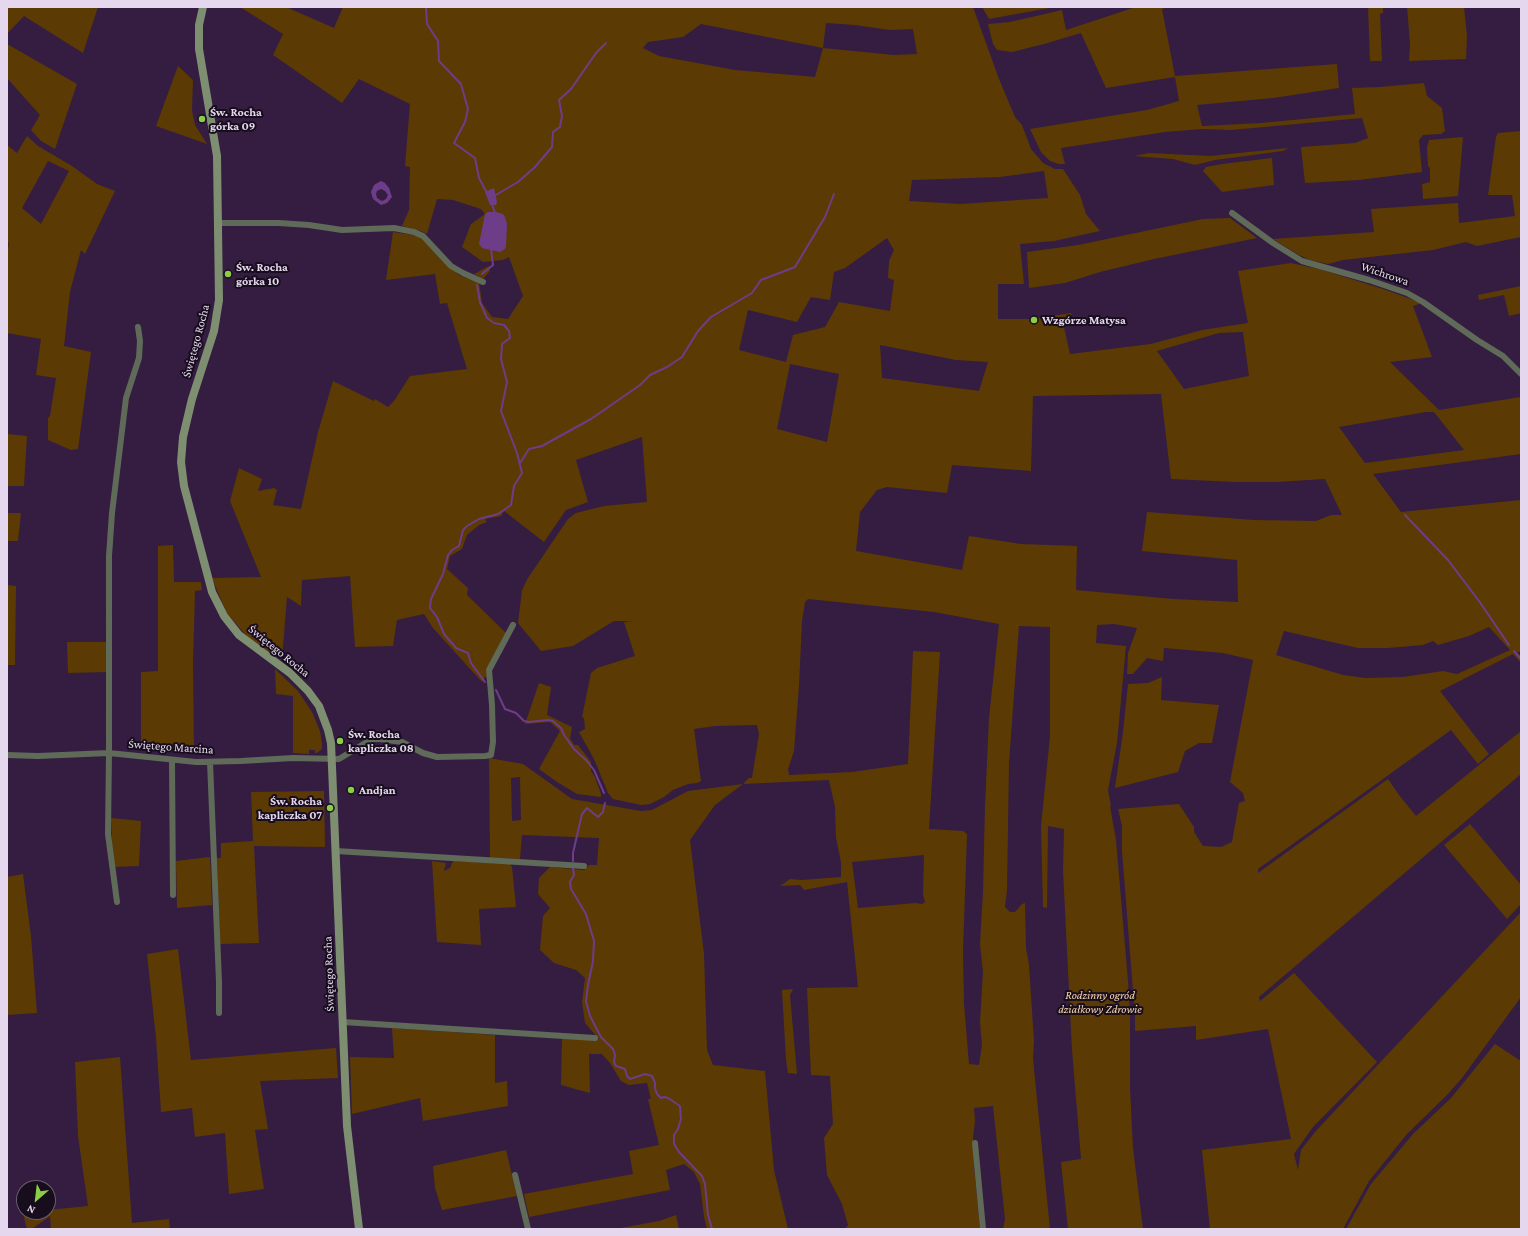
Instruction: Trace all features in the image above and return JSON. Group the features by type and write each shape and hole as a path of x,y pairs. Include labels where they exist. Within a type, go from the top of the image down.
{"street":[{"name":"Świętego Rocha","path":"203,7 199,25 199,50 217,153 220,283 217,316 189,411 183,437 181,462 184,486 206,571 218,605 224,616 239,635 290,673 313,698 328,730 332,759 348,1133 359,1229"},
{"name":"Wichrowa","path":"1232,213 1274,243 1302,260 1369,280 1407,294 1423,302 1477,340 1503,356 1521,374"},
{"path":"219,223 279,223 309,225 342,230 394,228 414,232 423,236 444,259 456,269 484,282"},
{"path":"117,902 108,834 109,556 112,513 126,398 139,358 140,341 138,326"},
{"path":"332,759 339,759 374,739 402,742 423,753 437,757 491,755 492,705 489,670 513,625"},
{"name":"Świętego Marcina","path":"7,755 38,756 109,753 172,760 210,762 291,758 332,759"},
{"path":"172,760 173,895"},
{"path":"210,762 219,1013"},
{"path":"336,851 584,866"},
{"path":"343,1022 595,1038"},
{"path":"975,1143 983,1229"},
{"path":"516,1175 528,1229"}],"green space":[{"path":"7,7 98,7 83,53 24,16 7,34"},
{"name":"Rodzinny ogród działkowy Zdrowie","path":"240,7 286,7 334,28 343,7 973,7 999,79 1015,117 1022,125 1031,149 1043,163 1055,169 1063,169 1080,195 1086,214 1100,231 1054,241 1020,244 1024,284 998,284 998,319 1032,319 1071,313 1072,316 1062,318 1070,354 1151,344 1202,330 1248,323 1238,271 1291,263 1319,269 1422,303 1413,306 1432,357 1390,362 1439,410 1521,397 1521,454 1373,474 1401,512 1521,500 1521,652 1517,652 1521,657 1521,663 1513,654 1440,691 1489,754 1478,764 1451,730 1258,869 1258,873 1388,779 1416,816 1521,731 1521,774 1259,997 1260,1001 1294,973 1377,1062 1313,1127 1294,1154 1298,1170 1301,1150 1315,1132 1521,912 1521,997 1462,1078 1447,1095 1407,1134 1369,1181 1343,1229 1210,1229 1202,1150 1291,1139 1268,1029 1196,1040 1196,1026 1135,1031 1122,851 1122,826 1118,809 1179,804 1194,827 1194,832 1203,846 1221,847 1232,842 1239,803 1245,801 1243,793 1230,782 1253,660 1223,653 1164,648 1163,661 1147,658 1133,674 1127,674 1128,653 1137,628 1114,624 1097,625 1096,643 1126,646 1117,743 1108,790 1116,840 1128,981 1130,1017 1130,1088 1133,1148 1143,1229 1068,1229 1061,1162 1081,1159 1072,1050 1063,870 1064,829 1048,826 1047,908 1043,907 1041,827 1050,736 1050,627 1019,626 1009,763 1007,890 1005,907 1010,912 1015,912 1022,904 1025,903 1026,948 1029,965 1034,1041 1033,1059 1050,1229 1003,1229 1005,1219 993,1106 974,1108 974,1167 980,1229 845,1229 848,1225 842,1204 827,1175 824,1138 833,1124 830,1076 811,1075 807,988 858,987 847,882 804,890 800,885 780,886 790,879 802,880 841,877 841,862 836,838 835,807 829,780 743,784 749,778 752,778 759,734 757,725 715,726 694,729 701,781 673,790 664,797 650,804 641,805 613,799 608,793 594,759 579,732 585,729 584,718 582,717 591,673 597,668 635,656 624,622 633,621 614,621 573,646 541,651 518,623 522,590 528,578 568,519 576,513 604,506 647,502 642,437 576,460 588,502 566,510 544,542 504,511 501,516 485,519 487,522 479,525 467,535 462,549 450,556 447,569 468,588 467,595 506,633 487,678 485,677 482,682 433,628 424,614 397,620 393,646 355,647 350,576 302,580 301,606 287,597 282,659 275,653 272,655 259,647 244,633 226,612 212,578 261,577 230,501 239,468 262,479 258,491 274,488 277,490 273,505 301,509 318,432 333,381 374,401 375,399 388,407 394,401 410,376 467,369 447,303 440,304 435,274 386,280 393,232 419,236 447,265 459,275 479,283 482,303 492,317 508,319 523,296 509,257 503,260 483,262 462,247 471,224 485,214 481,209 453,200 437,199 427,234 402,226 409,210 410,167 405,166 410,104 359,79 342,103 273,55 283,34","holes":["826,23 890,30 913,29 917,54 894,55 823,48","701,24 823,48 815,77 735,70 659,56 643,48 648,42 683,37","1044,171 1048,198 961,204 909,201 912,180 1000,177","887,238 894,250 889,261 888,278 894,280 890,311 839,302 825,327 793,335 786,362 739,350 748,310 797,322 811,297 830,300 834,272 845,268","1243,332 1249,376 1184,389 1157,351 1219,333","880,345 956,360 988,362 979,391 882,378","790,364 839,374 827,442 777,429","1161,394 1171,479 1236,482 1276,482 1325,479 1342,515 1331,515 1316,521 1254,520 1147,512 1142,551 1237,560 1238,602 1173,599 1076,590 1077,546 1021,544 969,536 962,570 856,551 860,512 877,490 887,487 947,493 952,465 1031,471 1033,396","1426,412 1434,412 1464,450 1365,463 1339,427","808,599 934,612 999,624 989,718 985,805 980,944 983,972 980,1022 982,1045 979,1065 969,1064 964,1004 963,952 967,834 963,831 929,829 940,652 913,651 908,764 852,772 789,775 788,769 794,751 802,621 805,602","1489,627 1510,650 1457,674 1443,671 1403,677 1365,678 1343,675 1276,655 1284,631 1358,648 1388,648 1423,645 1433,641 1438,645 1469,636","924,855 923,895 925,902 922,904 916,903 858,908 852,862"]},
{"path":"982,7 1055,7 989,19"},
{"path":"1136,7 1168,7 1162,9 1175,76 1337,64 1339,88 1273,98 1197,105 1202,126 1261,123 1355,114 1352,88 1424,83 1427,96 1442,108 1445,131 1441,134 1423,135 1419,140 1422,172 1359,180 1305,183 1301,147 1355,143 1368,138 1362,118 1231,130 1202,129 1165,132 1061,148 1065,164 1050,161 1041,152 1030,129 1147,110 1179,101 1175,77 1106,88 1081,33 1012,52 997,50 993,44 988,24 1010,22 1062,10 1066,30"},
{"path":"1368,7 1383,7 1383,13 1380,14 1382,61 1370,61"},
{"path":"1407,7 1464,7 1467,36 1466,59 1409,61 1410,44"},
{"path":"7,44 77,84 55,149 41,141 31,130 40,115 7,78"},
{"path":"178,66 193,80 192,111 195,125 207,144 156,126"},
{"path":"1521,131 1521,237 1477,246 1466,242 1433,250 1343,260 1328,264 1310,260 1299,255 1273,239 1374,232 1371,209 1458,203 1459,223 1515,216 1512,195 1488,195 1496,137 1498,133"},
{"path":"27,136 38,146 72,166 97,184 115,191 85,254 81,250 70,292 64,346 91,352 78,449 71,450 48,440 48,418 50,416 56,378 36,375 41,339 7,333 7,255 9,243 7,242 7,145 17,153","holes":["48,161 69,171 41,224 22,208"]},
{"path":"1463,137 1458,196 1423,199 1422,184 1430,182 1427,147 1429,140"},
{"path":"1288,148 1283,151 1215,160 1195,165 1173,159 1134,156 1149,153 1210,156"},
{"path":"1272,158 1274,185 1222,192 1203,171 1206,167"},
{"path":"1230,218 1257,238 1154,259 1100,272 1065,283 1029,288 1027,252 1078,245 1203,219"},
{"path":"489,266 490,271 483,279 474,274"},
{"path":"1521,286 1521,313 1509,316 1504,295 1479,300 1478,295"},
{"path":"7,434 27,436 24,486 7,486"},
{"path":"7,513 21,513 18,541 7,541"},
{"path":"173,545 174,582 201,582 202,590 195,591 193,663 194,752 141,750 141,672 158,671 158,546"},
{"path":"7,585 16,586 15,665 7,665"},
{"path":"67,642 108,642 107,672 68,673"},
{"path":"275,669 298,691 312,712 320,731 322,744 322,749 317,753 315,753 315,750 309,750 309,754 293,753 293,696 276,694"},
{"path":"1162,677 1161,700 1219,705 1212,743 1199,743 1185,751 1178,772 1115,788 1128,684 1148,683"},
{"path":"539,683 551,687 547,715 572,727 570,738 574,745 578,745 591,762 591,771 595,777 601,797 577,794 539,769 560,731 550,722 525,724"},
{"path":"489,758 523,764 572,799 641,811 652,810 688,791 743,784 715,805 690,840 704,954 707,1050 713,1065 765,1071 774,1170 788,1229 707,1229 700,1184 694,1172 684,1164 666,1170 670,1190 529,1217 524,1194 633,1174 629,1151 659,1145 648,1099 651,1099 647,1083 629,1085 621,1081 610,1063 602,1054 589,1054 590,1093 561,1085 562,1039 599,1039 585,1023 582,1002 585,978 576,970 554,963 540,950 543,916 550,908 538,894 539,878 550,867 584,870 589,865 597,865 599,838 522,835 520,859 490,858","holes":["520,777 521,820 512,821 511,778"]},
{"path":"324,791 325,847 254,846 259,943 220,944 217,858 221,858 221,843 253,841 251,792"},
{"path":"111,818 141,821 139,866 113,867"},
{"path":"1470,824 1521,885 1521,904 1507,919 1444,845"},
{"path":"210,857 212,905 177,908 176,861"},
{"path":"432,861 446,863 444,871 450,868 453,861 510,864 512,867 516,907 479,909 481,945 437,942"},
{"path":"23,874 31,936 37,1013 7,1015 7,877"},
{"path":"178,949 191,1060 336,1048 338,1078 260,1081 268,1129 255,1130 264,1189 229,1194 225,1133 195,1137 192,1108 161,1112 156,1038 147,954"},
{"path":"793,989 790,995 797,1074 788,1073 782,990"},
{"path":"392,1028 495,1035 495,1083 507,1081 508,1106 423,1121 420,1098 352,1114 350,1057 394,1058"},
{"path":"1495,1044 1521,1061 1521,1229 1346,1229 1371,1184 1413,1134 1451,1098"},
{"path":"120,1057 132,1223 169,1219 170,1229 51,1229 50,1220 56,1220 56,1209 88,1206 78,1136 75,1062"},
{"path":"506,1150 517,1196 442,1210 435,1188 433,1166"},
{"path":"676,1215 679,1229 615,1229 659,1221"},
{"path":"25,1220 44,1220 32,1229 27,1229"}],"shaded area":[{"path":"381,181 389,188 392,197 387,203 381,205 373,199 371,192 374,185","holes":["381,189 388,195 386,199 382,201 377,198 377,191"]},
{"path":"494,188 497,202 496,205 490,205 485,192"},
{"path":"488,212 503,214 505,217 507,224 506,246 505,249 500,252 482,248 479,244 485,214"}],"waterway":[{"path":"426,7 427,24 438,41 439,61 461,84 468,109 465,122 454,143 475,158 479,178 487,193"},
{"path":"494,196 518,182 535,167 552,147 553,132 560,127 562,116 559,100 571,89 596,53 606,43"},
{"path":"520,463 529,449 542,446 591,419 640,385 650,375 667,367 682,357 698,331 711,317 752,293 761,280 795,267 825,217 834,194"},
{"path":"492,204 495,213"},
{"path":"482,274 493,265 491,249"},
{"path":"477,285 480,302 487,318 494,323 504,325 509,331 510,338 502,344 501,359 507,382 501,411 517,453 522,473 514,486 511,505 498,514 479,519 463,530 459,546 452,550 448,555 443,574 431,599 430,608 437,617 444,634 456,648 468,653 471,663 485,682"},
{"path":"1405,515 1448,560 1479,601 1509,645"},
{"path":"1514,651 1521,659"},
{"path":"496,690 505,709 516,713 524,721 529,722 548,720 553,721 561,728 574,749 594,770 604,793"},
{"path":"573,861 573,853 582,814 587,808 598,817 603,812 605,803"},
{"path":"573,868 574,875 570,882 571,889 586,914 594,941 593,961 586,1001 590,1016 601,1037 613,1049 615,1055 614,1062 616,1066 625,1069 627,1076 630,1079 645,1074 652,1076 657,1094 661,1098 668,1098 680,1106 681,1119 678,1129 674,1135 674,1144 679,1152 702,1176 705,1184 708,1215 712,1229"}],"place":[{"name":"Św. Rocha górka 09","path":"202,119"},
{"name":"Św. Rocha górka 10","path":"228,274"},
{"name":"Wzgórze Matysa","path":"1034,320"},
{"name":"Św. Rocha kapliczka 08","path":"340,741"},
{"name":"Andjan","path":"351,790"},
{"name":"Św. Rocha kapliczka 07","path":"330,808"}]}
